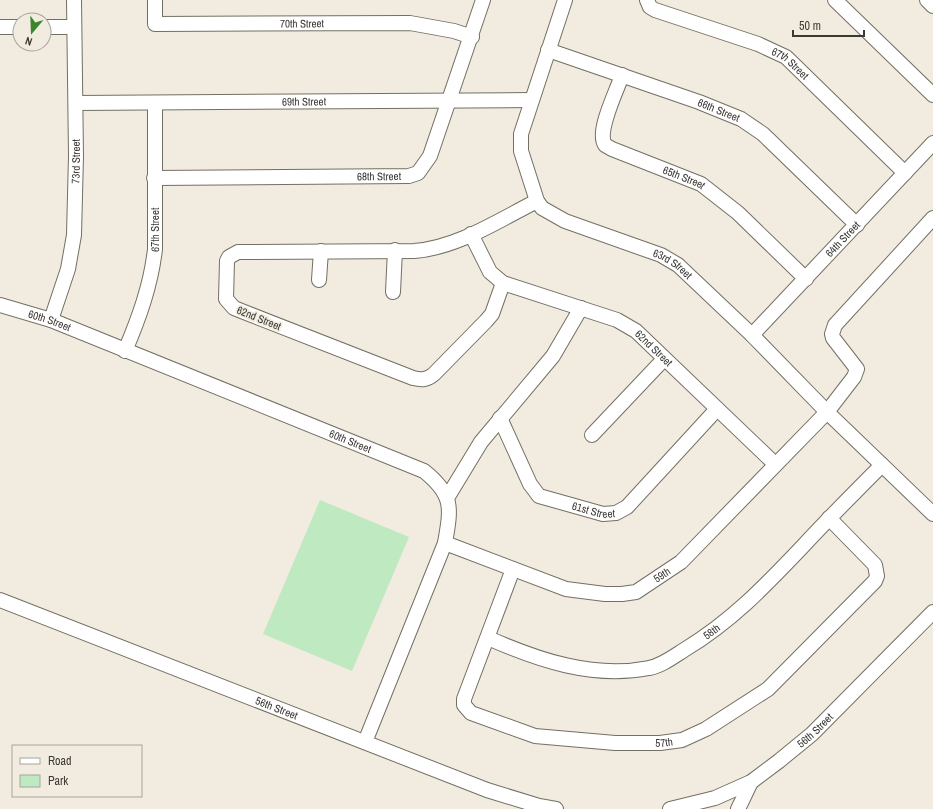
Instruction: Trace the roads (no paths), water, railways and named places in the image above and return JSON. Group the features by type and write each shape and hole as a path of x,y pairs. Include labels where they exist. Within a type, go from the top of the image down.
{"street":[{"name":"73rd Street","path":"51,320 68,269 74,235 76,103 74,0"},
{"name":"70th Street","path":"155,0 156,24 410,23 454,31 472,37"},
{"name":"68th Street","path":"154,178 409,176 418,174 430,156 472,37 483,0"},
{"name":"63rd Street","path":"565,0 521,134 521,151 537,201 548,213 565,221 649,250 678,265 752,335 827,412 933,514"},
{"name":"67th Street","path":"648,0 650,7 655,10 758,44 786,57 906,173"},
{"path":"835,0 933,95"},
{"path":"927,0 933,6"},
{"path":"0,27 12,27"},
{"path":"52,27 74,27"},
{"name":"66th Street","path":"548,50 720,110 755,128 857,225"},
{"name":"65th Street","path":"622,75 604,125 603,141 606,145 612,150 701,184 738,213 806,279"},
{"name":"69th Street","path":"76,103 531,100"},
{"name":"67th Street","path":"125,351 146,296 152,272 154,249 155,103"},
{"name":"64th Street","path":"752,335 933,143"},
{"name":"62nd Street","path":"503,283 492,314 486,321 434,374 428,378 418,379 234,308 227,302 227,261 232,254 238,252 436,249 537,201"},
{"name":"59th","path":"445,543 575,591 622,594 636,592 681,562 827,412 854,377 857,369 833,338 832,334 836,325 933,218"},
{"name":"62nd Street","path":"470,234 490,272 503,283 626,324 775,464"},
{"path":"393,292 395,250"},
{"path":"319,280 321,251"},
{"name":"60th Street","path":"0,305 51,320 424,471 439,482 447,498 450,516 445,543 365,742"},
{"path":"447,498 471,456 500,418 553,356 581,308"},
{"path":"592,435 664,359"},
{"name":"61st Street","path":"500,418 530,484 539,496 609,514 616,513 627,507 717,409"},
{"name":"58th","path":"488,638 542,660 561,666 620,671 650,668 690,646 734,616 882,465"},
{"name":"57th","path":"513,569 464,699 464,704 471,713 522,733 547,738 585,742 642,743 660,743 682,740 706,729 768,689 875,581 877,576 875,565 829,518"},
{"name":"56th Street","path":"0,600 487,790 539,806 556,809"},
{"name":"56th Street","path":"670,809 699,806 750,782 780,761 812,734 933,612"},
{"path":"738,809 750,782"}]}
